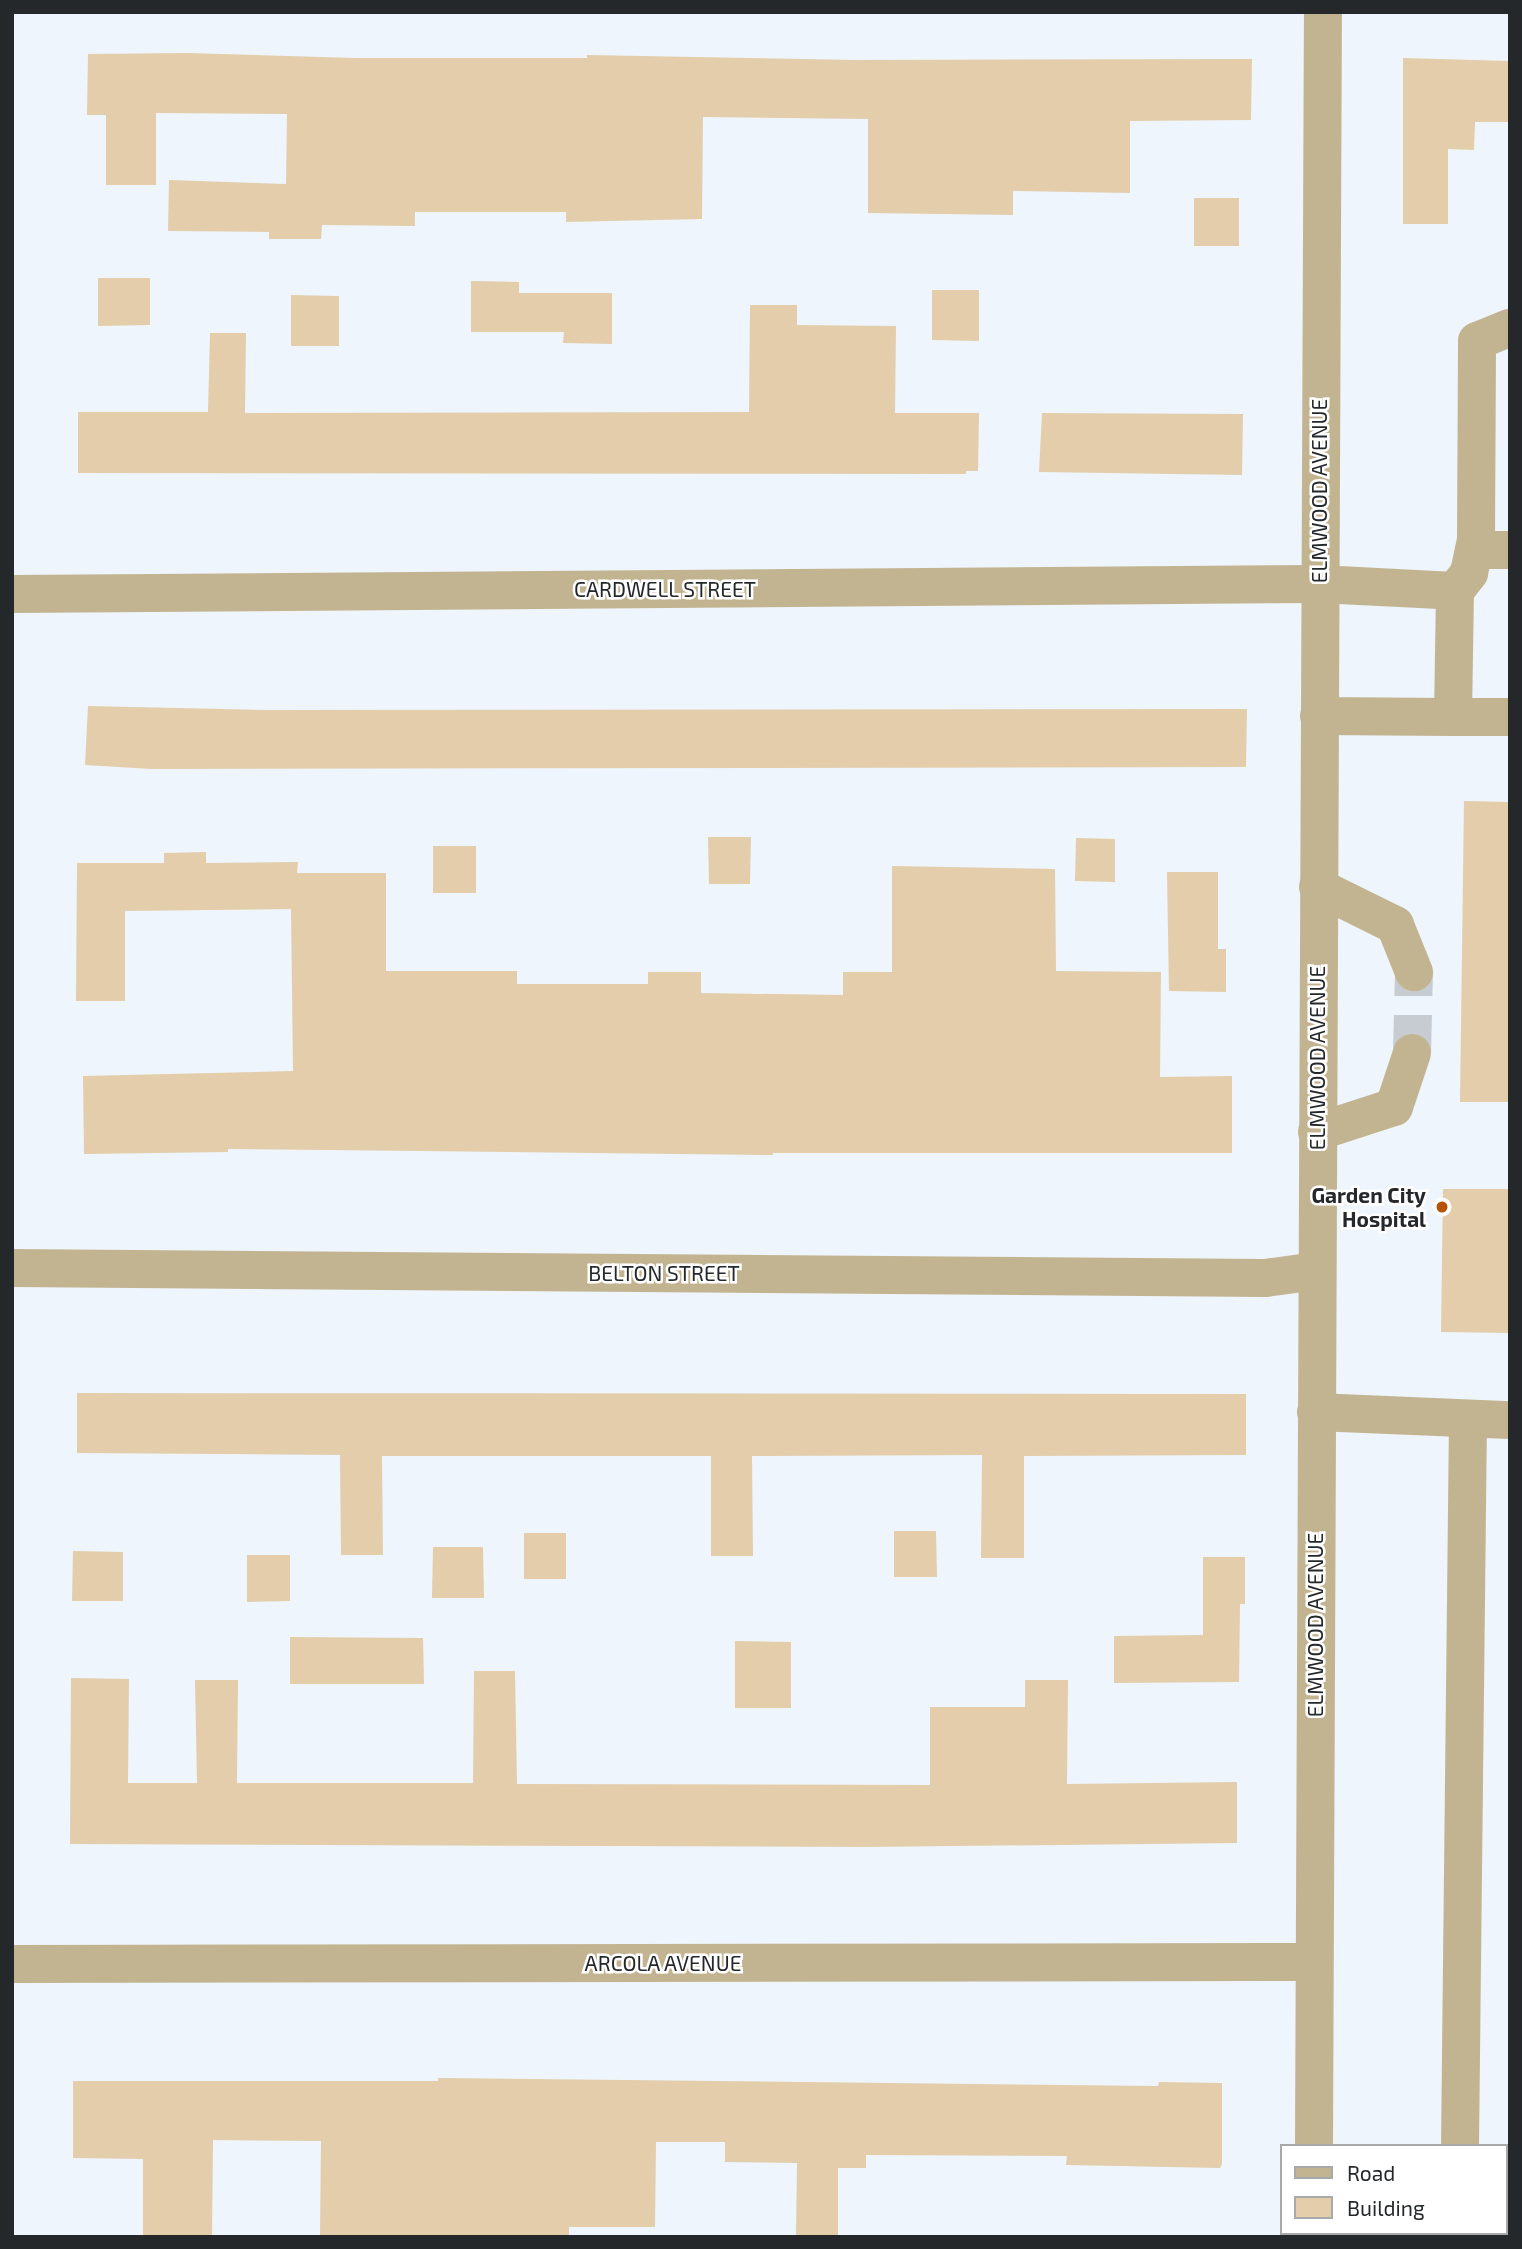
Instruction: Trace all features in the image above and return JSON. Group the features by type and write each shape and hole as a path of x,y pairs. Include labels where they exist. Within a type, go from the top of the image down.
{"street":[{"name":"ELMWOOD AVENUE","path":"1314,2144 1323,12"},
{"path":"1453,717 1455,592 1492,550 1476,539 1477,341 1510,328"},
{"name":"CARDWELL STREET","path":"12,594 1319,584 1455,592"},
{"path":"1319,716 1510,717"},
{"path":"1318,887 1395,925 1414,972"},
{"path":"1317,1132 1394,1107 1412,1053"},
{"name":"BELTON STREET","path":"12,1268 1251,1278 1316,1271"},
{"path":"1316,1412 1510,1420"},
{"path":"1460,2144 1468,1419"},
{"name":"ARCOLA AVENUE","path":"12,1964 1314,1962"}],"building":[{"path":"187,53 356,58 587,58 587,55 855,60 1252,59 1251,120 1130,121 1130,193 1013,191 1013,215 868,213 868,119 703,117 702,219 566,222 566,212 415,212 415,226 322,225 321,239 269,239 269,232 168,231 169,180 286,184 287,114 156,113 156,185 106,185 106,115 87,115 88,54"},
{"path":"1403,58 1510,61 1510,122 1475,122 1474,150 1448,149 1448,224 1403,224"},
{"path":"1194,198 1239,198 1239,246 1194,246"},
{"path":"98,278 150,278 150,325 98,326"},
{"path":"471,281 519,282 519,293 612,293 612,344 563,343 564,332 471,332"},
{"path":"932,290 979,290 979,341 932,340"},
{"path":"291,295 339,296 339,346 291,346"},
{"path":"750,305 797,305 797,325 896,326 895,413 979,413 978,471 966,471 966,474 78,473 78,412 208,412 210,333 246,333 245,413 749,412"},
{"path":"1042,413 1243,414 1242,475 1039,472"},
{"path":"88,706 266,710 1247,709 1246,767 152,769 85,765"},
{"path":"1464,801 1510,802 1510,1102 1460,1102"},
{"path":"708,837 751,837 750,884 709,884"},
{"path":"1076,838 1115,839 1115,882 1075,881"},
{"path":"433,846 476,846 476,893 433,893"},
{"path":"206,852 206,863 298,862 297,873 386,873 386,971 517,971 517,984 648,984 648,972 701,972 701,993 843,995 843,972 892,972 892,866 1055,869 1056,971 1161,972 1160,1077 1232,1076 1232,1153 773,1155 228,1149 228,1152 84,1154 83,1076 293,1071 291,909 125,911 125,1001 76,1001 77,863 164,863 164,853"},
{"path":"1167,872 1218,872 1218,949 1226,949 1226,992 1169,991"},
{"path":"1443,1189 1510,1189 1510,1333 1441,1332"},
{"path":"77,1393 1246,1394 1246,1455 1024,1456 1024,1558 981,1558 982,1455 752,1456 753,1556 711,1556 711,1456 382,1456 383,1555 341,1555 340,1455 77,1453"},
{"path":"894,1531 936,1531 937,1577 894,1577"},
{"path":"524,1533 566,1533 566,1579 524,1579"},
{"path":"433,1547 483,1547 484,1598 432,1598"},
{"path":"73,1551 123,1552 123,1601 72,1601"},
{"path":"247,1555 290,1555 290,1601 247,1602"},
{"path":"1203,1557 1245,1557 1245,1604 1240,1604 1239,1682 1114,1683 1114,1636 1203,1635"},
{"path":"290,1637 423,1638 424,1684 290,1684"},
{"path":"735,1641 791,1642 791,1708 735,1708"},
{"path":"474,1671 515,1671 517,1784 930,1785 930,1707 1025,1707 1025,1680 1068,1680 1067,1784 1237,1782 1237,1843 866,1847 70,1844 71,1678 129,1679 128,1783 197,1783 195,1680 238,1680 237,1783 473,1783"},
{"path":"438,2078 1158,2086 1159,2082 1222,2083 1222,2164 1220,2168 1066,2165 1067,2156 866,2155 866,2168 838,2168 838,2237 796,2237 797,2163 725,2162 725,2142 656,2142 655,2227 569,2227 569,2237 320,2237 321,2141 213,2140 212,2237 143,2237 143,2159 73,2158 73,2081 438,2081"}],"tunnel":[{"path":"1412,1053 1414,972"}],"place":[{"name":"Garden City Hospital","path":"1442,1207"}]}
